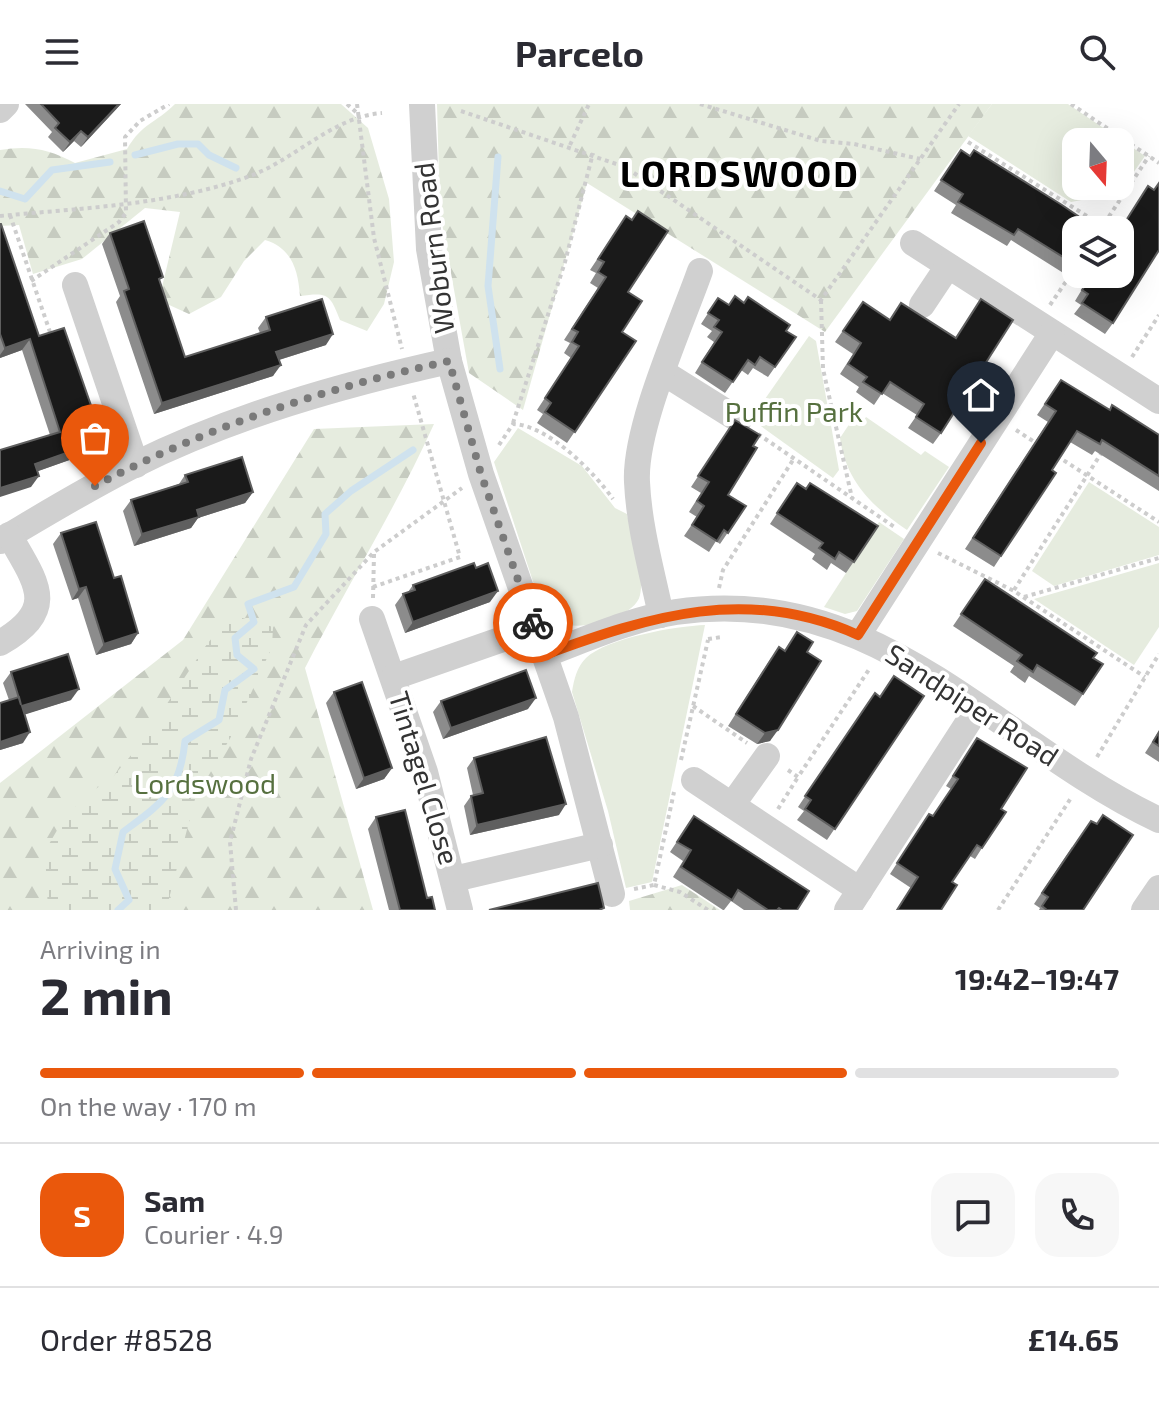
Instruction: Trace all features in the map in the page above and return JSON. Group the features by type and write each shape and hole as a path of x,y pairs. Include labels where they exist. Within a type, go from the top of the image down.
{"street":[{"path":"0,110 6,104"},
{"name":"Woburn Road","path":"422,104 429,249 449,361 481,474 584,777 612,894"},
{"path":"913,243 1159,401"},
{"path":"922,305 948,266"},
{"path":"661,615 640,510 636,480 639,452 700,271"},
{"path":"75,285 136,465"},
{"path":"858,635 997,418 1045,329"},
{"path":"0,643 32,621 38,601 32,577 5,538 136,465 271,410 327,390 449,361"},
{"path":"664,373 739,420"},
{"name":"Sandpiper Road","path":"544,655 661,615 715,609 784,613 819,620 884,647 1084,778 1159,820"},
{"name":"Tintagel Close","path":"372,619 394,677 454,879 460,910"},
{"name":"Tintagel Close","path":"394,677 500,640"},
{"path":"682,780 732,805 766,827 853,900 978,707"},
{"path":"732,805 767,756"},
{"name":"Tintagel Close","path":"454,879 600,845"},
{"path":"1144,910 1159,888"}],"path":[{"path":"31,281 119,222 129,201 123,160 125,137 140,121 169,104"},
{"path":"347,104 358,115"},
{"path":"357,104 374,238 442,503 460,557 373,587"},
{"path":"569,145 589,104"},
{"path":"700,104 821,141 854,144 920,159"},
{"path":"852,499 823,369 821,300 959,104"},
{"path":"1071,104 1159,163"},
{"path":"461,111 593,153 625,167 821,300"},
{"path":"0,216 188,193 252,176 358,115 382,113"},
{"path":"968,142 1082,216"},
{"path":"236,910 230,842 261,734 306,625 374,552 481,474 513,424 565,262 593,153"},
{"path":"1109,216 1149,156"},
{"path":"10,215 49,335 88,323"},
{"path":"1045,329 1066,288"},
{"path":"1120,376 1159,315"},
{"path":"997,418 1159,522"},
{"path":"513,424 525,424 582,462 619,506 640,510"},
{"path":"1014,591 1102,451"},
{"path":"654,885 682,780 693,706 723,570 793,460"},
{"path":"372,619 374,552"},
{"path":"1024,597 1159,558"},
{"path":"766,827 884,647"},
{"path":"693,706 798,777"},
{"path":"612,894 654,885 680,892 708,910"}],"green space":[{"path":"175,104 341,104 368,128 389,199 394,262 384,304 367,331 340,320 327,297 317,294 300,296 292,261 282,248 265,240 244,261 221,297 189,314 167,304 162,287 180,212 145,208 82,259 33,274 19,225 0,226 0,150 39,149 75,163 127,149 144,128"},
{"path":"437,104 992,104 825,332 587,183 523,410 469,373 440,212"},
{"path":"992,104 1068,104 1104,128 1062,128 1062,196 968,136"},
{"path":"1134,149 1145,156 1134,172"},
{"name":"Puffin Park","path":"809,336 816,341 839,470 833,478 751,419"},
{"path":"854,417 862,423 866,417 921,455 925,451 949,467 907,530 872,502 848,468 840,438"},
{"name":"Lordswood","path":"434,424 404,486 305,668 373,910 0,910 0,783 183,640 314,429"},
{"path":"518,428 582,466 615,508 627,514 641,586 637,602 621,615 599,623 577,626 558,621 542,609 494,462"},
{"path":"1089,482 1159,527 1159,555 1054,586 1032,571"},
{"path":"879,522 904,539 857,611 845,614 824,607"},
{"path":"1159,563 1159,627 1134,665 1034,599"},
{"path":"232,615 273,627 272,647 232,735 195,799 166,910 48,910 45,851 63,820 85,796 112,778 138,747 207,644"},
{"path":"705,625 652,882 626,888 608,811 572,692 575,678 586,658 609,645 660,631"},
{"path":"682,885 720,910 630,910 629,901"}],"building":[{"path":"41,104 119,104 88,137 81,131 70,142 55,128 59,123"},
{"path":"961,150 970,156 974,150 1062,205 1078,216 1062,216 1062,256 1018,229 1014,235 958,202 963,194 941,180"},
{"path":"1159,183 1159,250 1113,323 1082,303 1088,294 1082,290 1134,288 1134,216 1129,216 1148,186 1154,190"},
{"path":"638,211 668,231 628,292 642,301 622,332 636,341 575,432 545,412 551,403 545,398 579,346 572,342 578,332 572,329 606,277 598,272 604,262 598,259 626,216 632,220"},
{"path":"144,221 185,357 270,330 266,317 322,299 333,334 276,352 281,365 162,403 124,291 129,289 110,233"},
{"path":"0,224 39,336 64,328 103,440 35,464 39,476 0,488 0,450 60,432 30,339 5,348 0,334"},
{"path":"735,296 744,303 748,297 790,325 786,331 796,337 775,367 760,357 755,365 748,360 733,382 702,362 722,332 714,327 719,320 708,313 718,298 729,305"},
{"path":"981,299 1013,320 941,433 916,417 924,404 890,382 882,394 863,382 867,377 848,364 861,343 843,331 863,302 890,320 901,303 956,338"},
{"path":"1061,380 1110,410 1112,405 1159,435 1159,476 1102,440 1100,444 1077,431 1052,470 1056,473 1001,556 973,538 1056,411 1045,404"},
{"path":"735,420 760,435 753,446 757,448 728,495 746,506 728,533 724,530 717,541 692,525 704,506 697,501 709,482 698,476"},
{"path":"242,457 253,492 197,510 199,517 142,534 131,500 188,482 185,475"},
{"path":"797,483 806,489 810,483 878,526 854,562 839,552 835,559 819,548 823,543 777,513"},
{"path":"96,522 114,578 121,576 138,633 104,644 86,587 79,589 61,533"},
{"path":"474,563 476,568 488,563 498,591 413,622 403,594 415,590 413,585"},
{"path":"985,579 1097,653 1093,658 1103,664 1083,694 1037,665 1033,672 1017,661 1022,655 961,614"},
{"path":"797,632 813,642 807,652 821,661 778,730 765,733 736,714 779,647 785,651"},
{"path":"68,654 79,689 22,706 30,732 0,742 0,703 19,697 11,672"},
{"path":"526,670 536,698 451,728 441,701"},
{"path":"894,676 924,696 835,829 805,809 811,800 805,796 875,693 880,697"},
{"path":"362,682 392,768 364,778 334,692"},
{"path":"1159,732 1159,746 1153,742"},
{"path":"546,737 566,804 477,825 471,796 483,793 474,758"},
{"path":"977,738 1027,768 1001,809 1006,812 982,848 977,845 952,882 957,885 941,910 897,910 918,877 897,863 929,814 933,816 958,779 953,776"},
{"path":"405,810 427,898 432,897 435,910 400,910 376,817"},
{"path":"1103,815 1133,835 1083,910 1047,910 1042,906 1048,897 1042,893 1091,821 1097,824"},
{"path":"694,816 809,891 797,910 768,910 738,890 732,900 681,867 691,850 677,842"},
{"path":"598,883 604,908 599,910 489,910"}],"waterway":[{"path":"135,155 178,144 198,144 209,155 236,168"},
{"path":"498,157 488,286 500,369"},
{"path":"0,191 25,199 52,170 110,162"},
{"path":"118,910 129,900 115,869 123,832 167,795 179,773 185,741 219,720 225,690 254,669 237,655 235,638 254,622 248,604 294,587 326,534 325,514 351,491 413,450"}],"way so far":[{"path":"95,486 178,446 327,390 449,361 481,474 533,623"}],"district":[{"name":"LORDSWOOD","path":"740,174"}],"route":[{"path":"533,623 544,655 645,619 707,609 784,613 819,620 858,635 981,443"}]}
